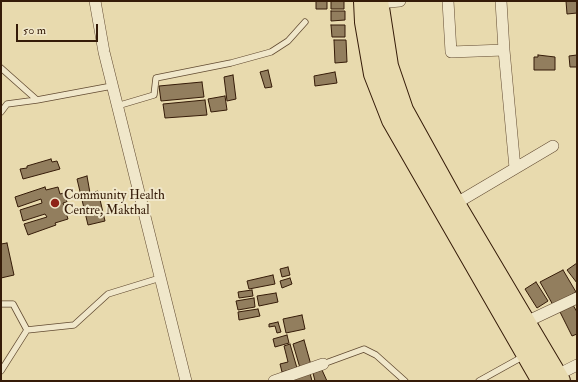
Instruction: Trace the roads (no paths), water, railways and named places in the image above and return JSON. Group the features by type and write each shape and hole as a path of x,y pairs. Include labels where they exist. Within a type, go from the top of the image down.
{"highway":[{"path":"374,2 386,59 394,86 417,136 455,204 526,322 551,380"},
{"path":"374,2 365,22 374,74 392,120 526,354 551,380"}],"street":[{"path":"95,1 112,86 186,381"},
{"path":"374,2 400,1"},
{"path":"448,1 451,52 504,50"},
{"path":"502,1 504,50 515,168"},
{"path":"455,204 554,146"},
{"path":"526,322 577,298"},
{"path":"274,381 323,364"},
{"path":"551,380 577,365"}],"lane":[{"path":"117,106 154,95 156,78 231,63 271,52 288,41 305,22"},
{"path":"1,68 37,100"},
{"path":"1,112 7,104 112,86"},
{"path":"27,330 74,325 108,294 160,278"},
{"path":"1,304 13,304 27,330"},
{"path":"1,371 27,330"},
{"path":"323,364 364,349 376,355 405,381"},
{"path":"479,381 526,354"}],"place":[{"name":"Community Health Centre, Makthal","path":"55,203"}]}
